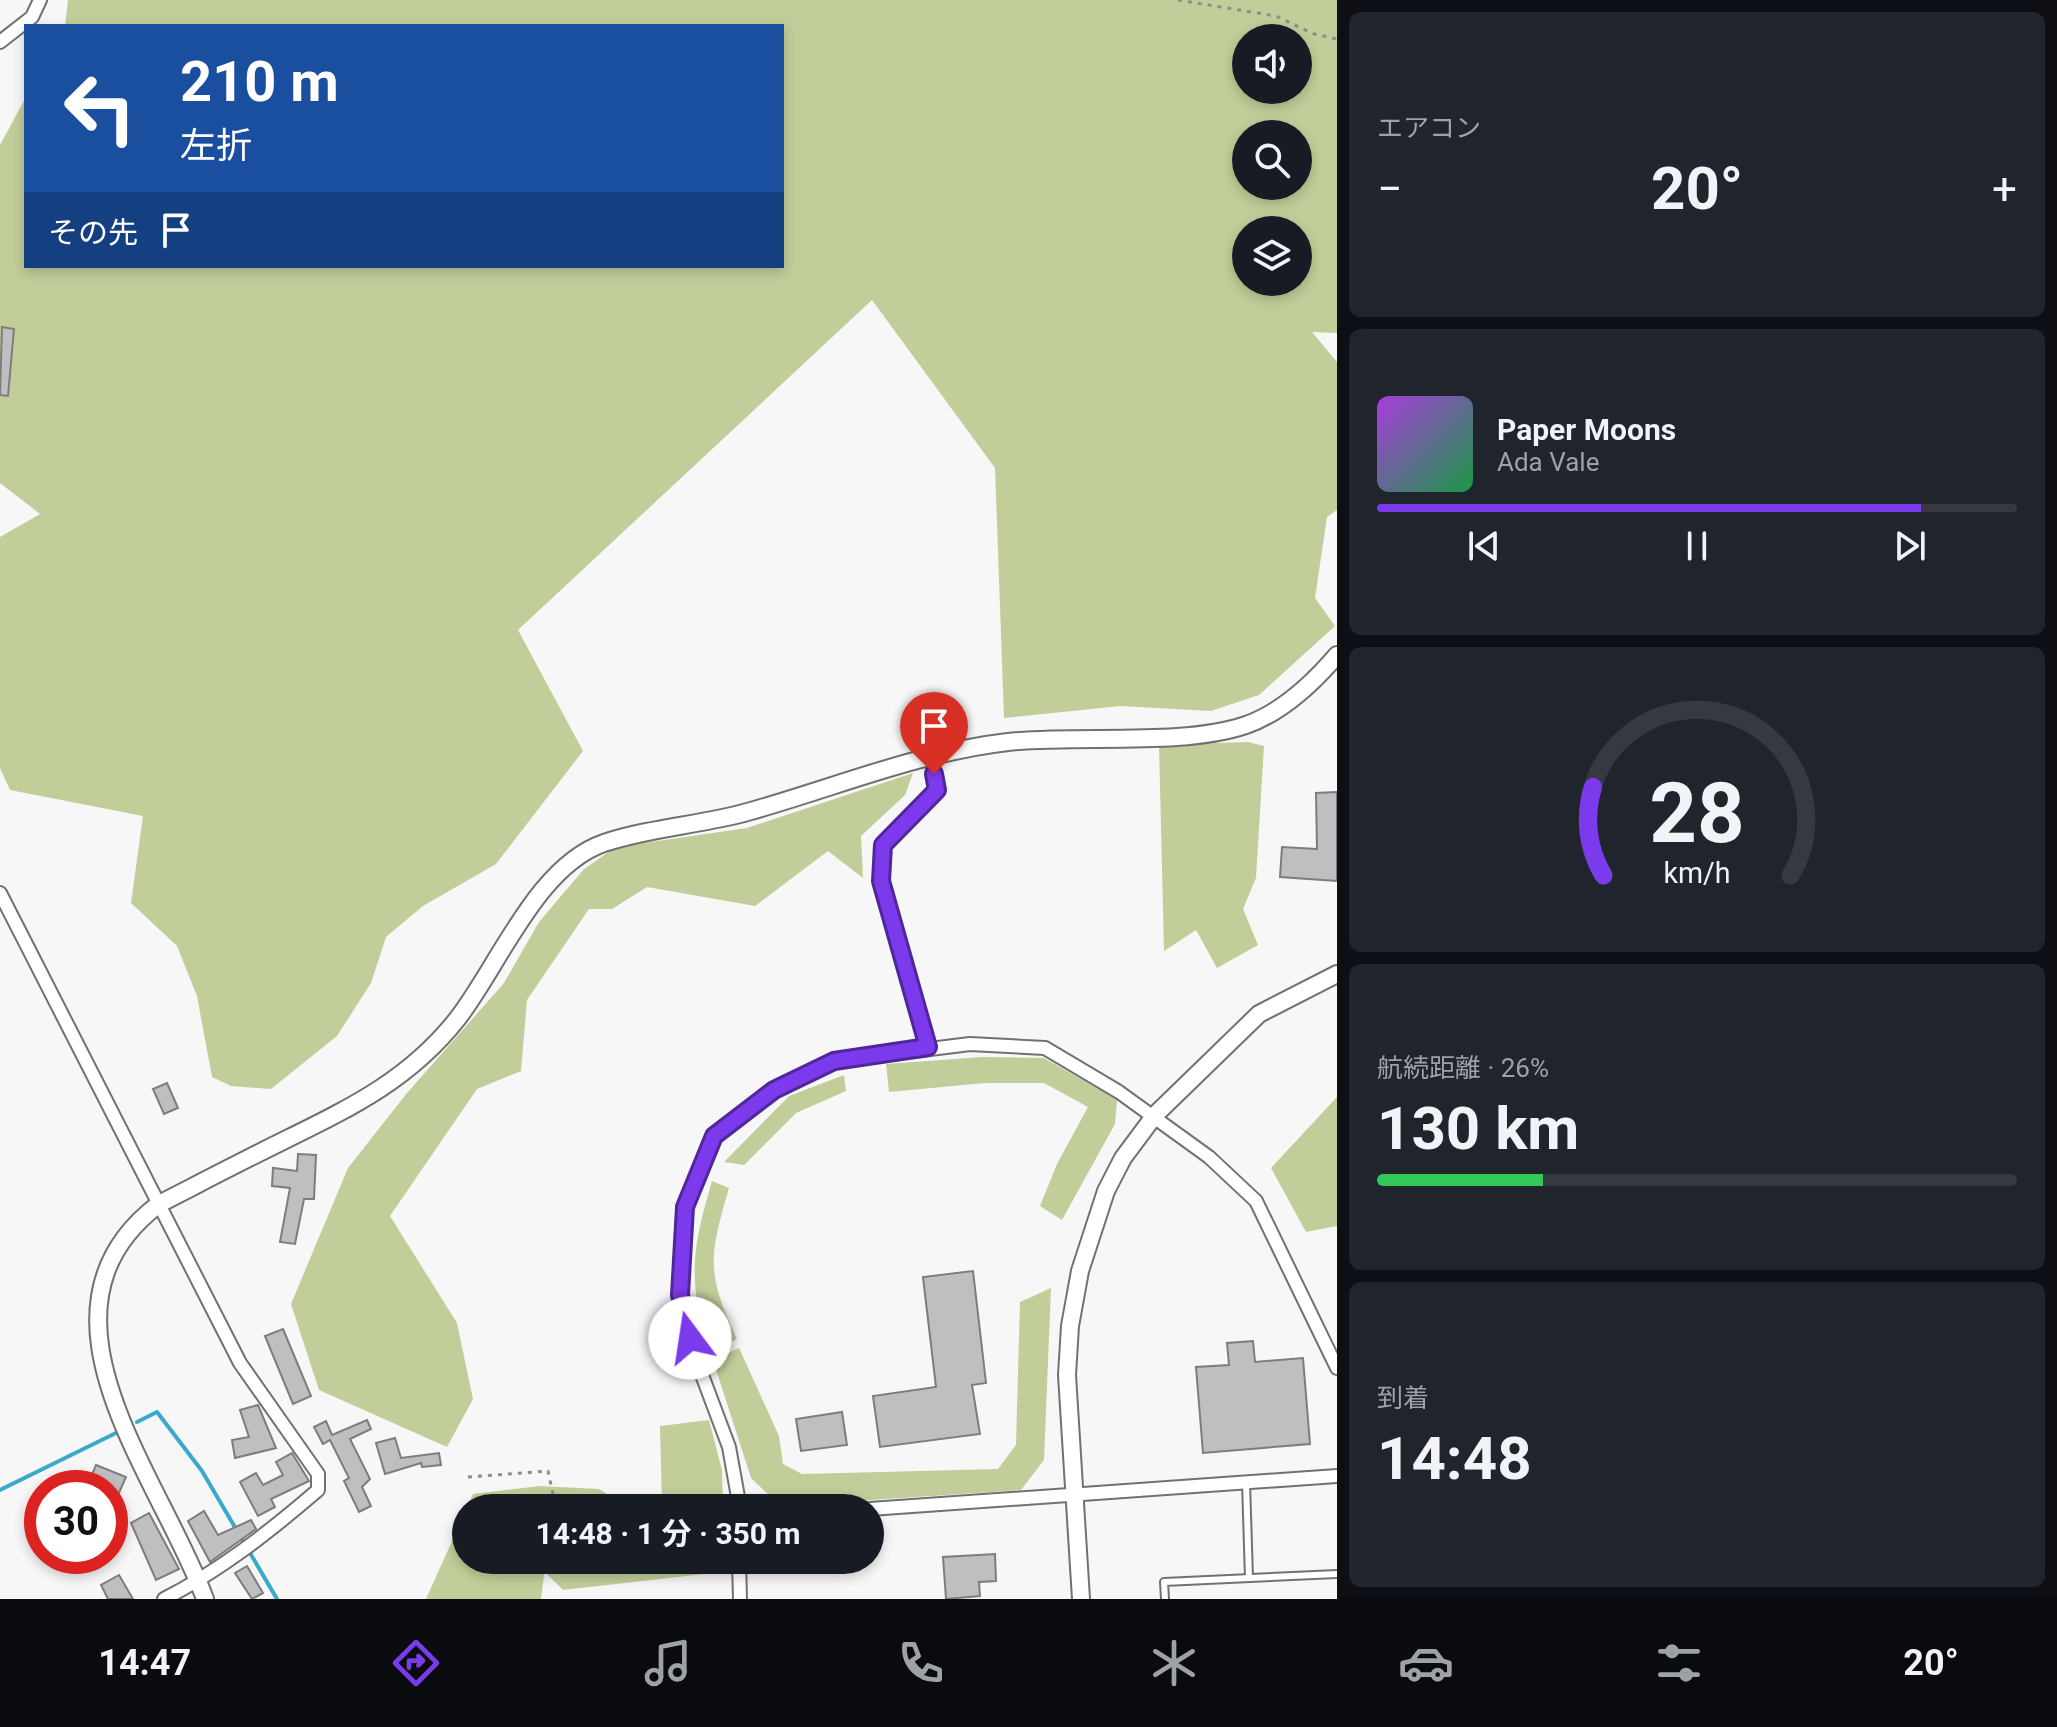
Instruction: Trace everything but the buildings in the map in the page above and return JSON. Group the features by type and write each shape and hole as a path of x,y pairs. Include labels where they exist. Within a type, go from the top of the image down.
{"street":[{"path":"0,42 32,17 40,0"},
{"path":"205,1599 116,1410 98,1336 98,1303 108,1270 138,1220 159,1204 355,1107 406,1071 439,1041 461,1015 536,900 572,859 601,844 747,812 932,758 1006,742 1208,734 1247,725 1294,697 1337,655"},
{"path":"928,1047 881,881 883,845 937,790 932,758"},
{"path":"0,893 240,1363 318,1474 318,1490 245,1550 199,1582 164,1599"},
{"path":"1081,1599 1067,1375 1070,1326 1080,1271 1106,1191 1123,1158 1155,1115 1259,1014 1337,974"},
{"path":"737,1494 729,1447 696,1359 680,1295 685,1207 714,1136 774,1090 834,1061 970,1044 1045,1048 1155,1115 1209,1157 1256,1201 1337,1368"},
{"path":"884,1508 1337,1476"},
{"path":"739,1574 740,1599"}],"lane":[{"path":"1246,1482 1249,1578"},
{"path":"1165,1599 1164,1582 1337,1574"}],"path":[{"path":"1178,0 1276,16 1314,34 1337,39"},
{"path":"468,1477 548,1471 553,1494"}],"green space":[{"path":"68,0 1337,0 1337,333 1312,332 1337,362 1337,510 1327,517 1315,598 1335,626 1259,695 1211,711 1121,706 1004,718 995,468 872,300 518,630 583,751 496,864 423,906 386,937 371,983 337,1036 271,1089 231,1086 212,1077 197,996 177,946 131,903 143,816 10,790 0,768 0,537 40,514 0,483 0,145 24,101 24,268 784,268 784,24 65,24"},
{"path":"1248,742 1264,746 1256,878 1243,909 1258,945 1217,968 1196,930 1164,951 1159,745"},
{"path":"913,773 905,795 861,836 863,878 828,851 755,906 647,887 612,909 589,909 527,1000 521,1071 477,1089 390,1216 457,1323 473,1399 447,1447 319,1390 291,1304 348,1168 407,1093 504,983 539,922 584,869 616,847 747,828"},
{"path":"982,1057 1044,1058 1117,1100 1115,1124 1062,1220 1040,1206 1057,1164 1088,1107 1044,1083 985,1083 889,1092 886,1064"},
{"path":"844,1075 846,1091 796,1113 744,1165 724,1162 789,1096"},
{"path":"1337,1097 1337,1226 1306,1232 1271,1168"},
{"path":"712,1181 729,1188 717,1231 714,1265 720,1297 737,1339 709,1353 698,1305 695,1267 696,1248"},
{"path":"1051,1288 1044,1460 1021,1490 884,1499 884,1494 768,1494 751,1478 713,1360 739,1348 779,1436 783,1464 802,1474 998,1469 1016,1445 1020,1302"},
{"path":"709,1420 722,1470 723,1494 662,1494 660,1426"},
{"path":"540,1486 599,1489 607,1494 473,1494"},
{"path":"452,1541 452,1574 544,1574 541,1599 426,1599"},
{"path":"548,1574 704,1574 563,1590"}],"waterway":[{"path":"137,1422 157,1412 202,1471 277,1599"},
{"path":"0,1490 118,1432"}],"route":[{"path":"690,1338 680,1295 685,1207 714,1136 774,1090 834,1061 928,1047 881,881 883,845 901,822 937,790 934,774"}]}
